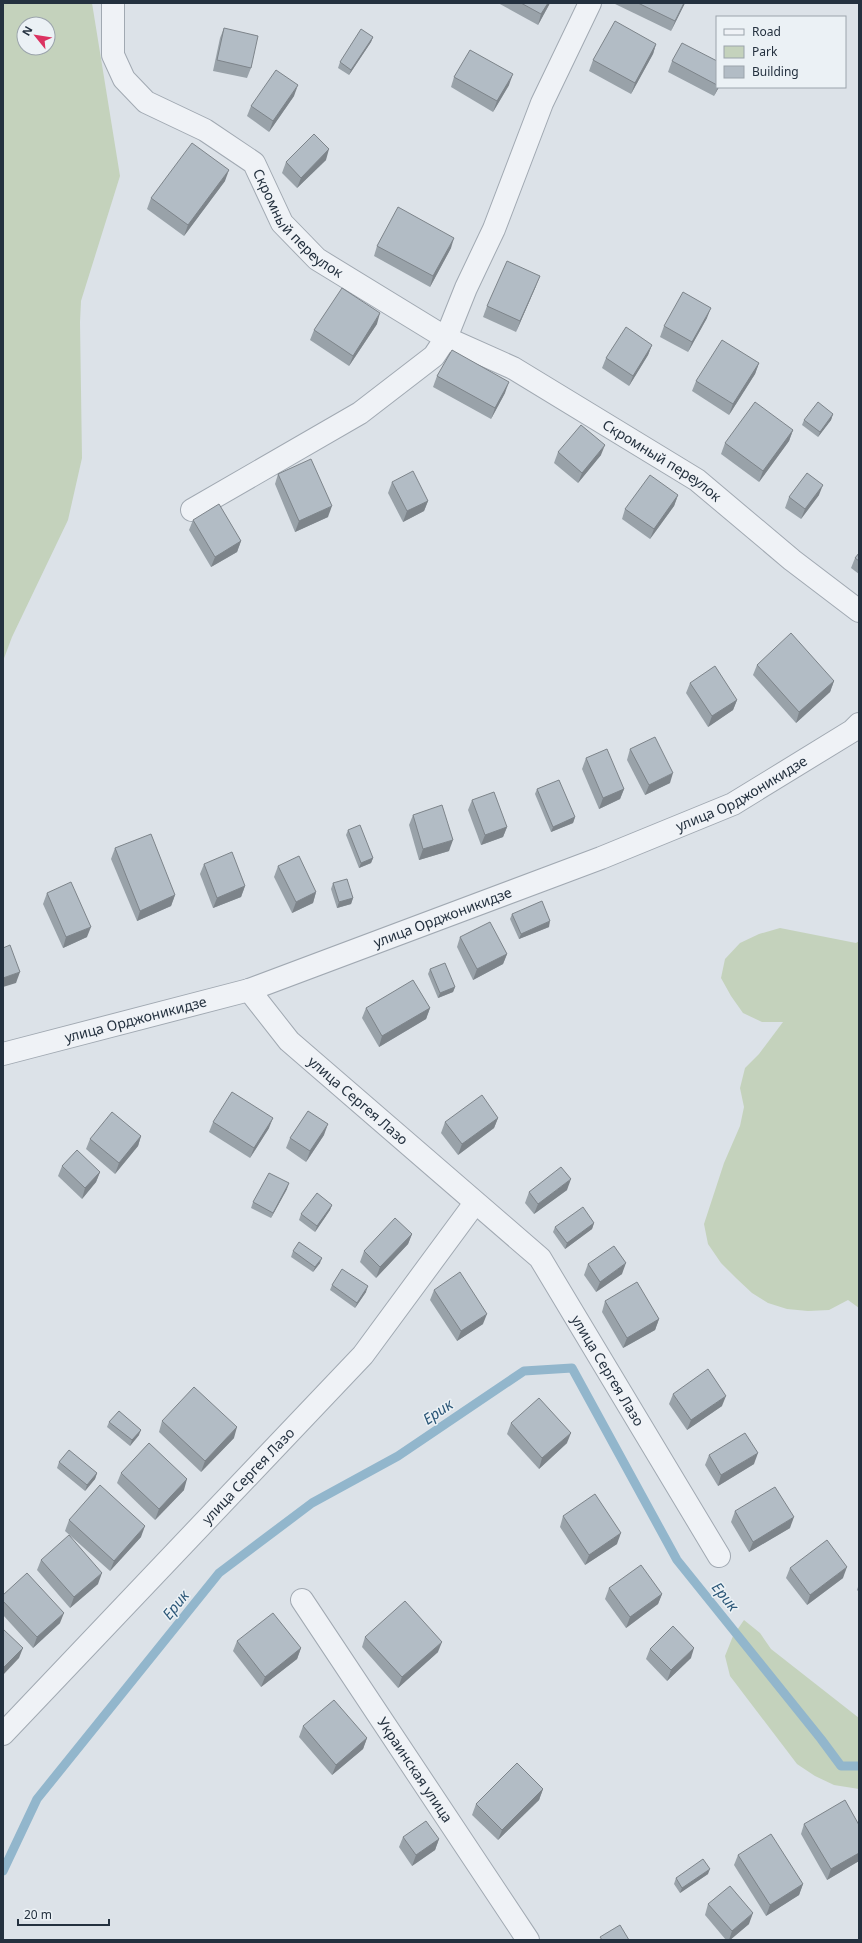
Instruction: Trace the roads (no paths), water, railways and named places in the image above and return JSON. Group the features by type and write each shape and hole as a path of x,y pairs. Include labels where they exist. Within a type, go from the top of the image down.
{"street":[{"name":"Скромный переулок","path":"113,3 113,55 124,78 146,102 205,130 254,163 282,223 317,259 446,338 513,368 697,480 792,560 859,611"},
{"path":"192,510 360,413 434,356 446,338 466,288 494,228 542,103 590,3"},
{"name":"улица Орджоникидзе","path":"3,1054 249,990 601,858 733,804 852,731 859,724"},
{"name":"улица Сергея Лазо","path":"249,990 289,1040 540,1258 719,1556"},
{"name":"улица Сергея Лазо","path":"3,1734 363,1355 475,1203"},
{"name":"Украинская улица","path":"302,1600 528,1940"}],"waterway":[{"name":"Ерик","path":"3,1871 37,1799 219,1573 312,1503 398,1456 524,1371 572,1368 677,1560 841,1766 859,1766"}]}
